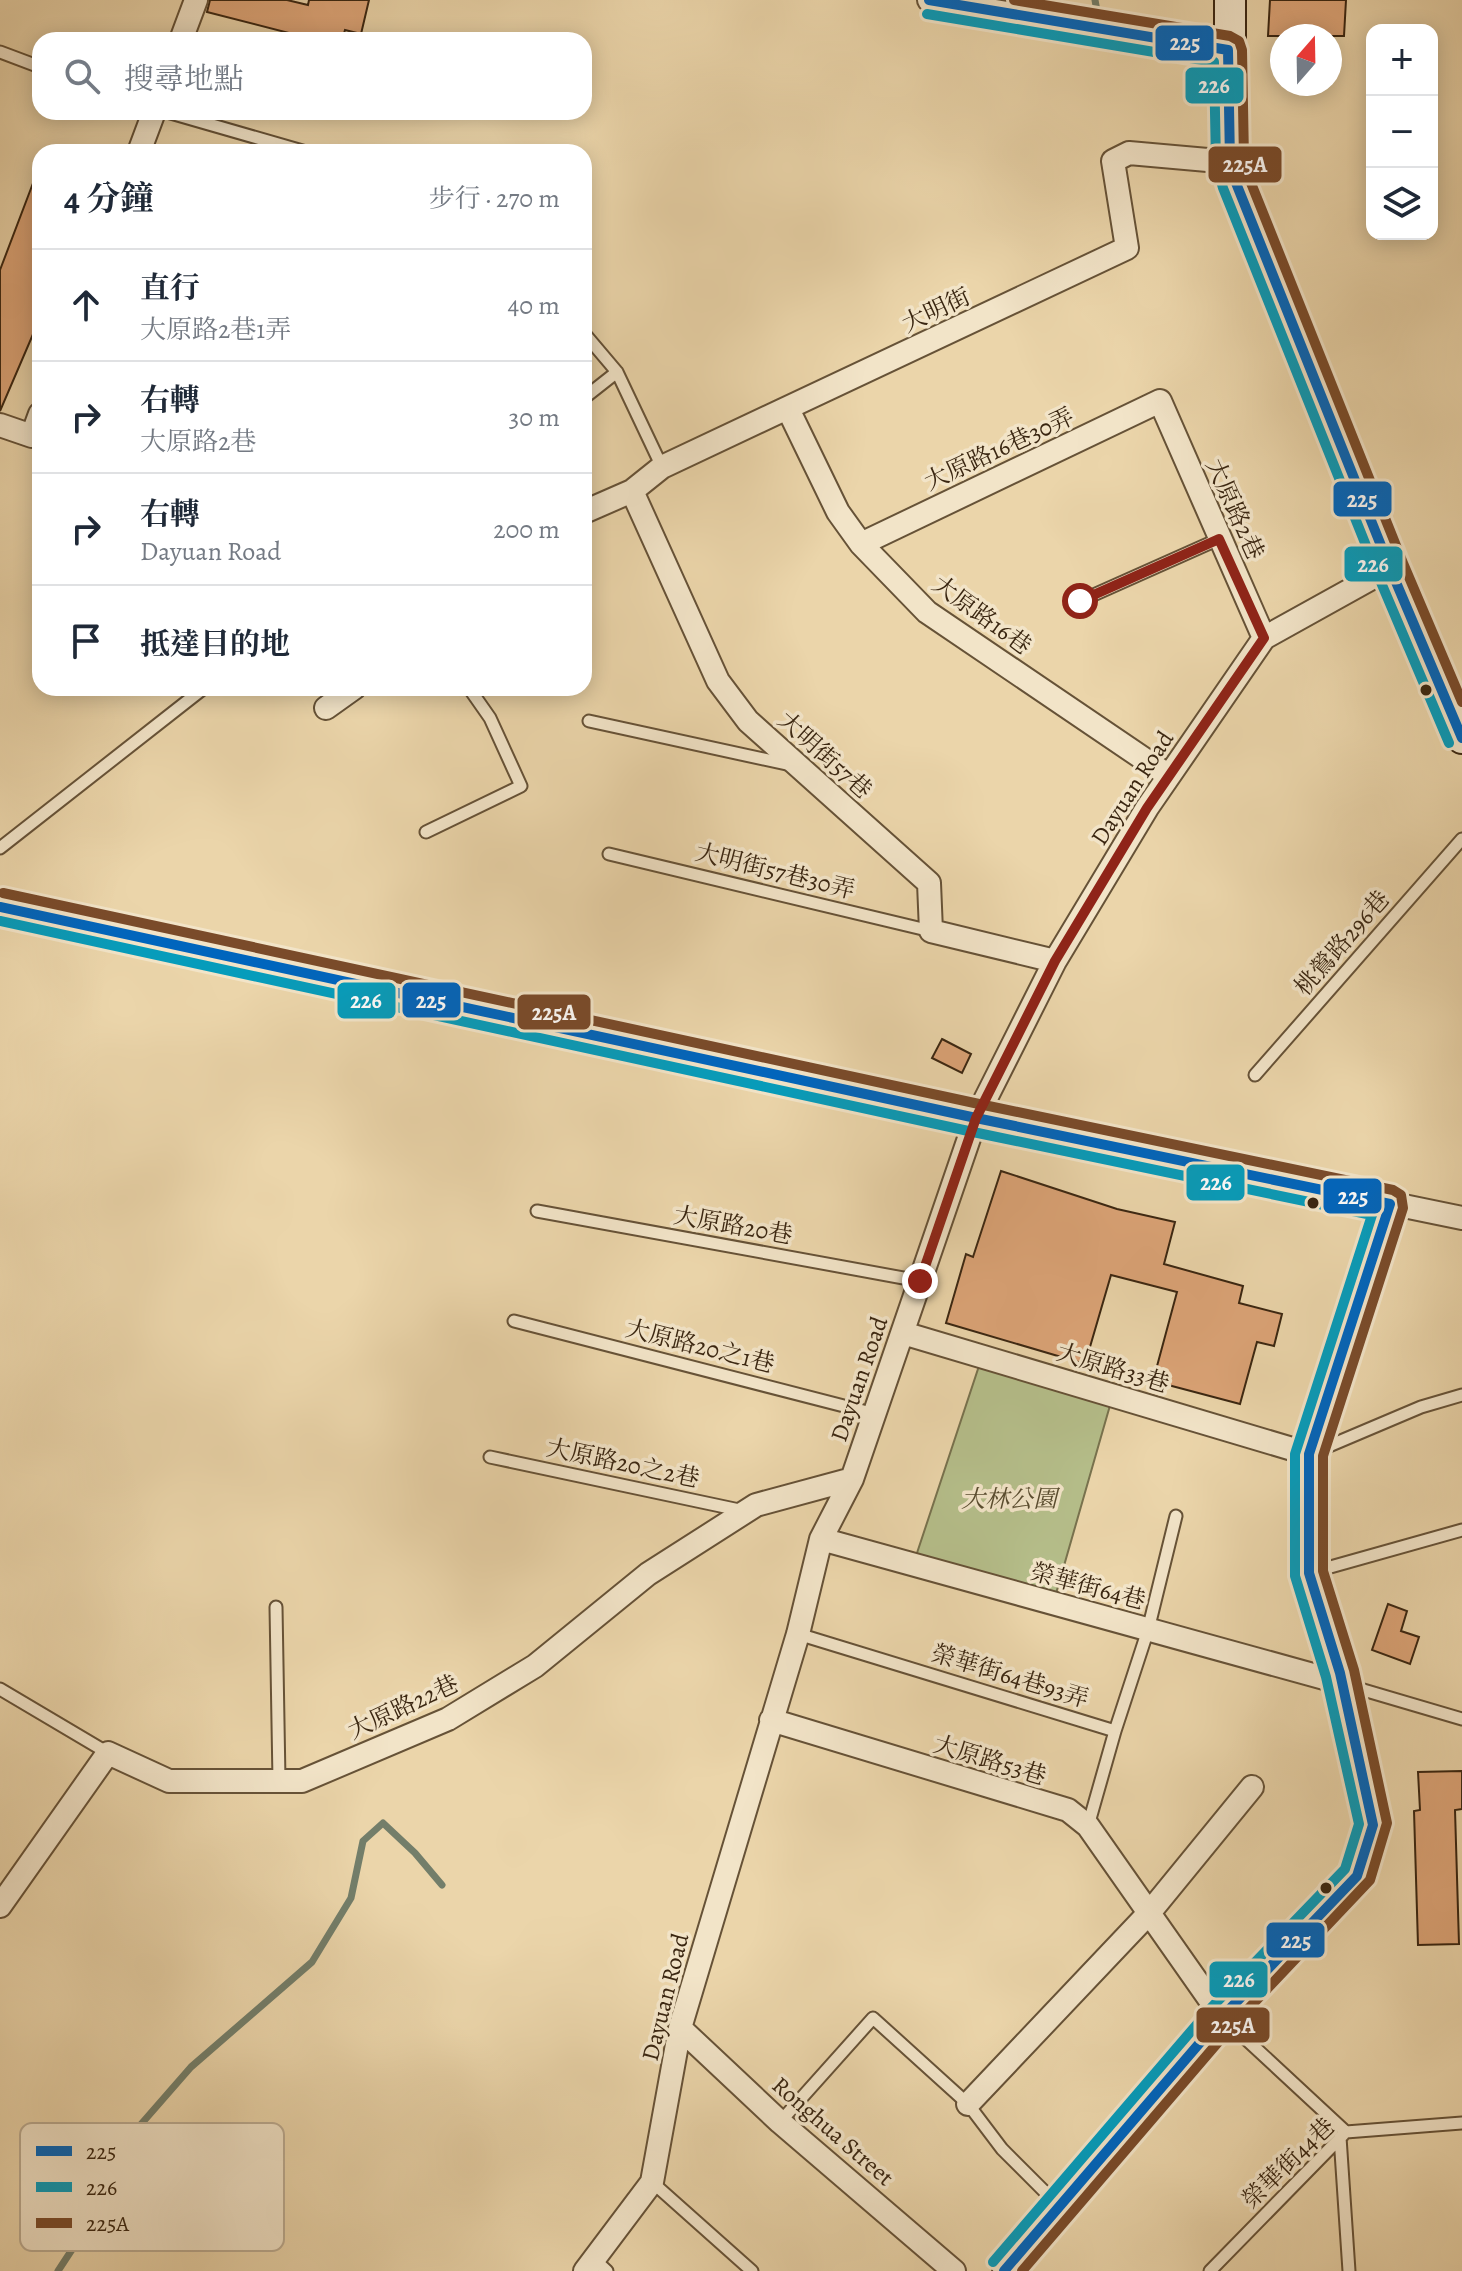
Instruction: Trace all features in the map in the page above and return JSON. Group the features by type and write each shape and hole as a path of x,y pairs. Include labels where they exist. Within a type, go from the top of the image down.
{"main road":[{"path":"1230,0 1230,162 1390,568 1462,738"}],"street":[{"path":"184,32 196,0"},
{"path":"929,0 1228,50"},
{"path":"142,144 151,120"},
{"name":"大明街","path":"592,508 632,491 662,467 1127,248 1113,161 1129,153 1230,162"},
{"name":"大原路2巷","path":"1160,401 1264,638"},
{"name":"大原路16巷30弄","path":"861,544 1160,401"},
{"name":"大原路16巷","path":"788,409 838,512 861,544 927,612 1169,776"},
{"path":"0,425 32,436"},
{"name":"大明街57巷","path":"632,491 718,681 748,721 929,883 931,931"},
{"name":"Dayuan Road","path":"596,2267 652,2182 680,2028 798,1634 821,1539 852,1479 976,1118 1055,961 1169,776 1264,638 1390,568"},
{"path":"0,907 976,1118 1462,1218"},
{"path":"931,931 1055,961"},
{"path":"1004,2271 1222,2017 1357,1876 1373,1825 1342,1683 1309,1573 1309,1454 1390,1204"},
{"name":"大原路33巷","path":"903,1333 1309,1454"},
{"name":"大原路22巷","path":"108,1753 169,1781 302,1781 448,1719 535,1666 648,1574 756,1505 852,1479"},
{"name":"榮華街64巷","path":"821,1539 1342,1683"},
{"name":"大原路53巷","path":"771,1720 1068,1810 1088,1826 1222,2017"},
{"path":"0,1906 108,1753"},
{"path":"968,2104 1149,1913 1252,1787"},
{"name":"Ronghua Street","path":"680,2028 780,2122 954,2271"}],"lane":[{"path":"0,52 32,64"},
{"path":"195,120 278,144"},
{"path":"592,342 617,372 662,467"},
{"path":"592,392 617,372"},
{"path":"1080,601 1219,539"},
{"path":"0,848 194,696"},
{"path":"426,832 521,786 490,718 475,696"},
{"path":"589,721 799,767"},
{"name":"桃鶯路296巷","path":"1255,1075 1462,839"},
{"name":"大明街57巷30弄","path":"609,854 931,931"},
{"name":"大原路20巷","path":"537,1211 920,1281"},
{"name":"大原路20之1巷","path":"514,1321 875,1414"},
{"path":"1309,1454 1421,1407 1462,1395"},
{"name":"大原路20之2巷","path":"490,1457 746,1511"},
{"path":"1115,1731 1148,1630 1176,1516"},
{"path":"1309,1573 1462,1530"},
{"path":"276,1607 279,1780"},
{"name":"榮華街64巷93弄","path":"798,1634 1115,1731 1088,1826"},
{"name":"榮華街64巷","path":"1342,1683 1462,1719"},
{"path":"0,1689 108,1753"},
{"path":"1222,2017 1343,2134 1349,2271"},
{"path":"780,2122 873,2018 968,2104 1002,2149 1060,2207"},
{"name":"榮華街44巷","path":"1210,2271 1343,2134 1462,2123"},
{"path":"652,2182 752,2271"}],"green space":[{"name":"大林公園","path":"980,1363 1113,1395 1055,1597 915,1559"}],"building":[{"path":"210,0 287,0 308,5 309,0 369,0 361,32 285,32 207,12"},
{"path":"1270,0 1346,0 1344,36 1342,24 1270,24 1268,36"},
{"path":"32,186 32,337 0,411 0,270"},
{"path":"942,1039 971,1054 962,1073 932,1058"},
{"path":"1001,1171 1117,1209 1175,1222 1164,1264 1243,1286 1239,1303 1282,1314 1274,1346 1257,1342 1240,1404 1153,1381 1177,1292 1111,1275 1085,1364 946,1323 966,1254 973,1257"},
{"path":"1388,1604 1407,1611 1401,1631 1419,1637 1410,1664 1372,1650"},
{"path":"1462,1771 1462,1809 1455,1810 1459,1944 1418,1945 1414,1811 1420,1810 1418,1772"}],"waterway":[{"path":"1095,0 1097,11"},
{"path":"142,2123 191,2067 312,1962 351,1898 363,1841 383,1823 415,1853 442,1885"},
{"path":"58,2271 71,2251"}],"transit line":[{"name":"225","path":"929,0 1228,50 1230,162 1236,183 1390,568 1462,738"},
{"name":"225A","path":"1014,0 1230,36 1239,41 1242,50 1244,160 1249,178 1462,702"},
{"name":"226","path":"927,14 1214,62 1216,163 1223,188 1377,573 1449,743"},
{"name":"225A","path":"3,893 979,1104 1393,1190 1401,1195 1403,1208 1323,1456 1323,1571 1354,1670 1387,1823 1370,1880 1232,2026 1022,2271"},
{"name":"225","path":"0,907 976,1118 1390,1204 1309,1454 1309,1573 1340,1673 1373,1825 1357,1876 1222,2017 1004,2271"},
{"name":"226","path":"0,921 973,1132 1372,1215 1295,1454 1295,1576 1326,1677 1359,1824 1345,1869 1211,2008 993,2262"}],"route":[{"path":"920,1281 976,1118 1055,961 1147,808 1264,638 1219,539 1080,601"}]}
